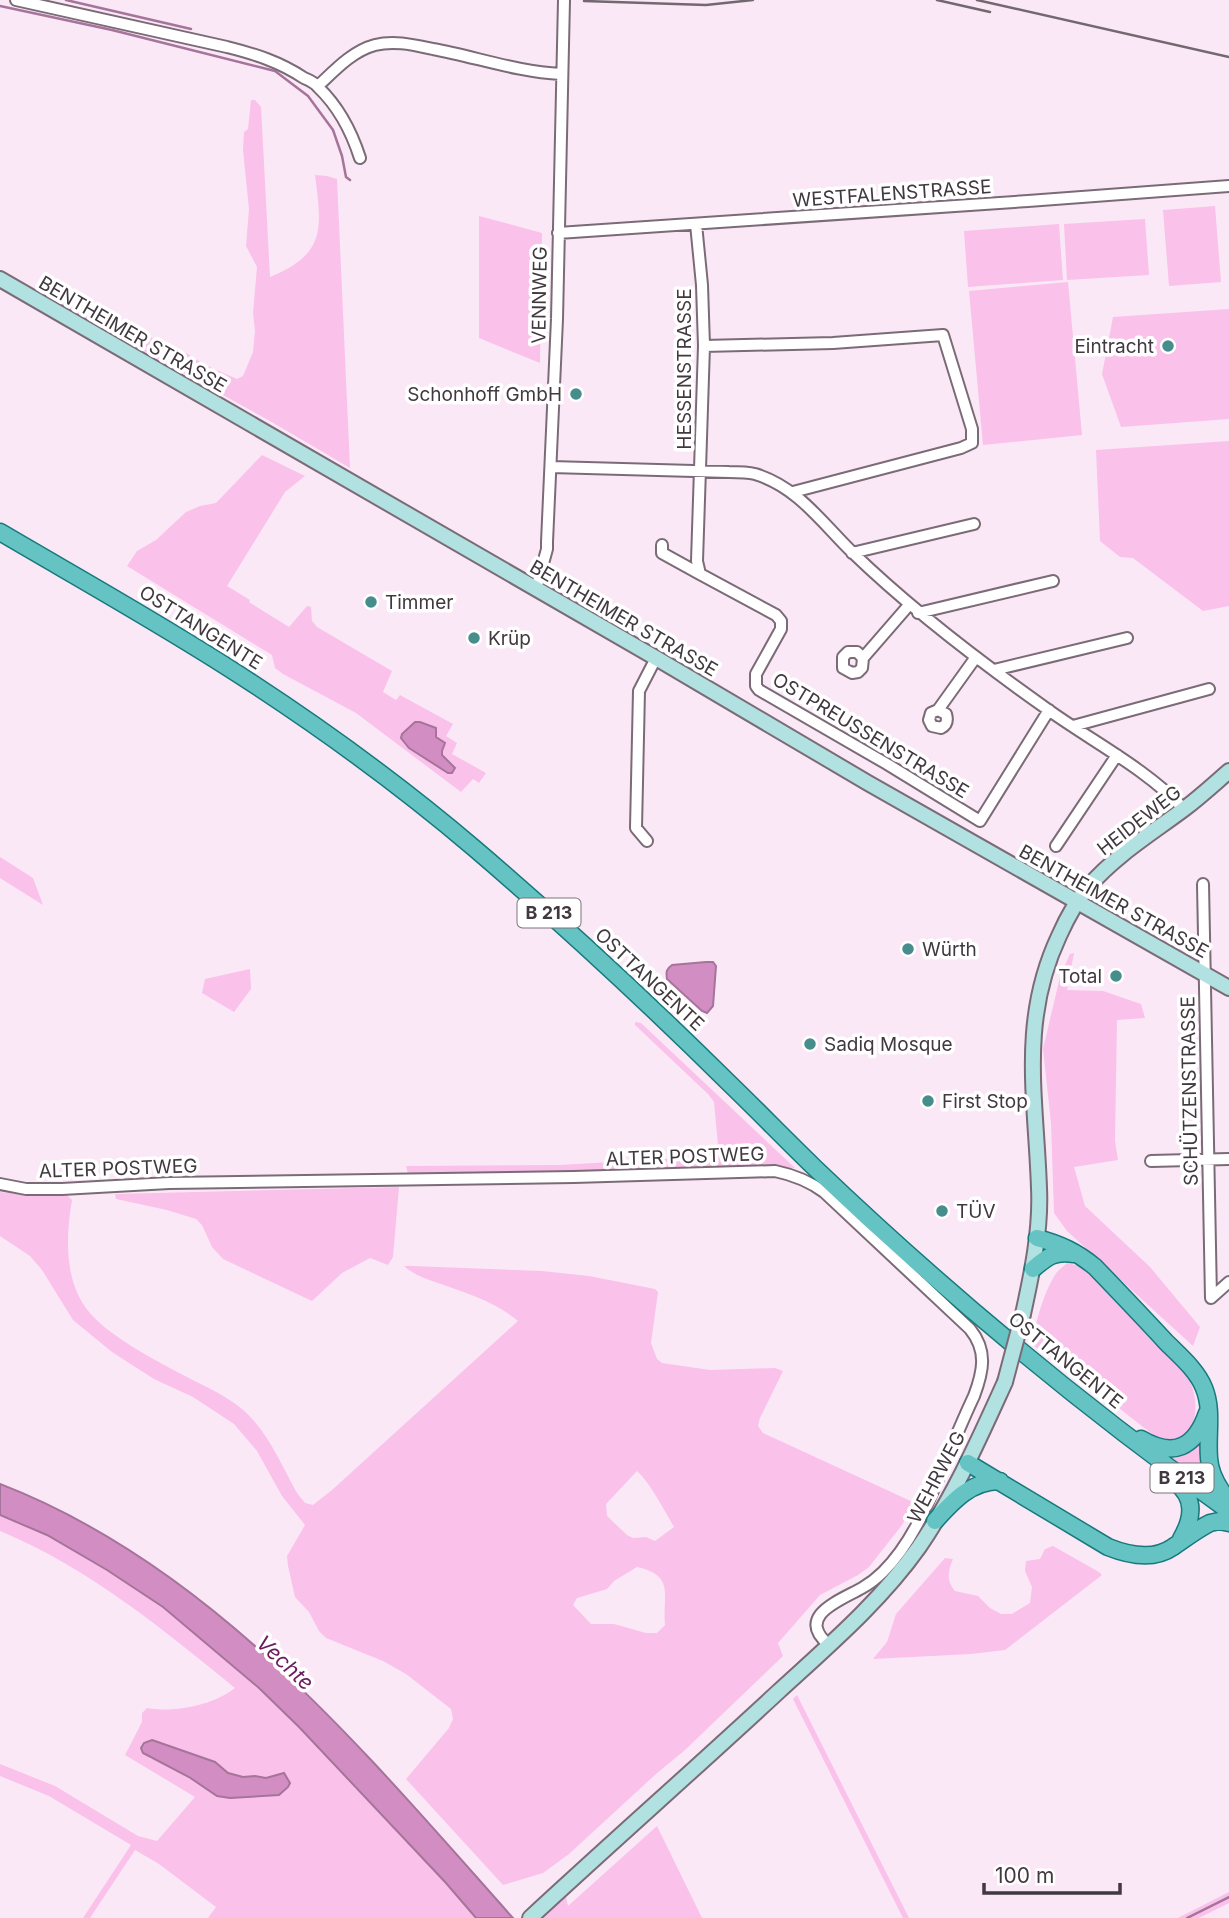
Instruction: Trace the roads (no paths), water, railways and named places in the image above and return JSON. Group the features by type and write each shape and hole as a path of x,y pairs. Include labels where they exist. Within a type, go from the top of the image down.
{"main road":[{"name":"OSTTANGENTE","path":"0,532 234,671 324,731 404,791 552,916 728,1081 815,1168 963,1303 1040,1368 1229,1511"},
{"path":"1037,1238 1067,1247 1081,1255 1105,1277 1196,1375 1206,1391 1209,1408 1211,1468 1220,1489 1229,1501"},
{"path":"1033,1269 1050,1255 1063,1252 1081,1255"},
{"path":"1107,1420 1153,1446 1172,1449 1187,1444 1195,1437 1209,1408"},
{"path":"1136,1443 1162,1472 1188,1495 1190,1519 1179,1541"},
{"path":"968,1462 1108,1547 1121,1552 1149,1555 1173,1547 1210,1523 1229,1523"},
{"path":"935,1521 968,1490 989,1481 1000,1481"}],"street":[{"path":"16,0 259,55 287,67 318,86 351,134 360,158"},
{"name":"VENNWEG","path":"536,589 547,549 551,467 564,0"},
{"path":"318,86 338,67 363,50 388,43 561,74"},
{"name":"WESTFALENSTRASSE","path":"558,233 1229,186"},
{"name":"HESSENSTRASSE","path":"696,224 704,346 700,471"},
{"name":"BENTHEIMER STRASSE","path":"0,279 856,776 1229,988"},
{"path":"704,346 833,343 943,335 972,429 972,443 793,492"},
{"path":"551,467 753,473 771,480 793,492 852,553 914,609 1049,710 1154,781 1184,809"},
{"path":"700,471 697,561 700,574"},
{"path":"852,553 974,524"},
{"path":"662,545 662,553 700,574"},
{"name":"OSTPREUSSENSTRASSE","path":"700,574 776,615 781,621 781,629 756,674 756,686 759,690 980,821 1049,710"},
{"path":"863,658 914,609 1053,581"},
{"path":"994,670 1127,638"},
{"path":"938,710 976,657"},
{"path":"646,841 636,828 639,691 656,658"},
{"path":"1073,726 1209,688"},
{"path":"1056,846 1116,755"},
{"name":"HEIDEWEG","path":"1076,902 1090,885 1121,857 1229,771"},
{"name":"SCHÜTZENSTRASSE","path":"1203,884 1211,1298 1229,1282"},
{"name":"WEHRWEG","path":"531,1917 828,1645 895,1577 918,1549 968,1462 1004,1382 1033,1269 1039,1190 1032,1051 1035,1019 1040,987 1051,952 1076,902"},
{"path":"1151,1161 1229,1159"},
{"name":"ALTER POSTWEG","path":"0,1184 26,1189 62,1189 169,1183 775,1171 812,1184 824,1192 970,1329 983,1354 984,1365 974,1396 922,1518 908,1540 884,1571 862,1588 831,1604 818,1618 818,1636 828,1645"}],"waterway":[{"path":"66,0 191,29"},
{"path":"0,6 112,30 275,71 308,96 333,130 346,177 350,180"},
{"path":"1187,1918 1229,1897"}],"railway":[{"path":"584,1 706,5 753,0"},
{"path":"937,0 990,12"},
{"path":"977,0 1229,57"}],"place":[{"name":"Eintracht","path":"1168,346"},
{"name":"Schonhoff GmbH","path":"576,394"},
{"name":"Timmer","path":"371,602"},
{"name":"Krüp","path":"474,638"},
{"name":"Würth","path":"908,949"},
{"name":"Total","path":"1116,976"},
{"name":"Sadiq Mosque","path":"810,1044"},
{"name":"First Stop","path":"928,1101"},
{"name":"TÜV","path":"942,1211"}],"water label":[{"name":"Vechte","path":"285,1663"}]}
